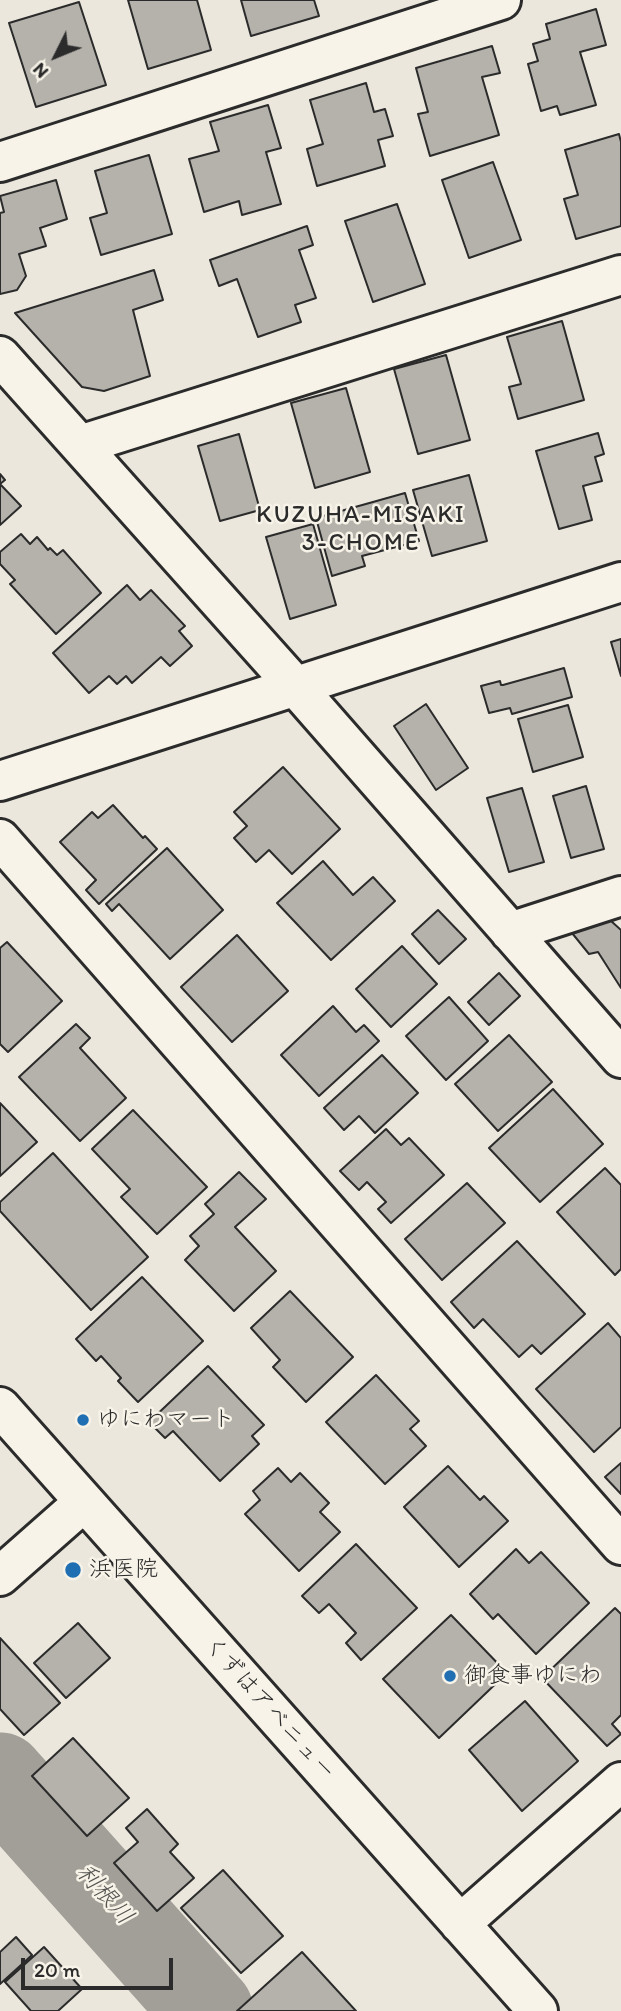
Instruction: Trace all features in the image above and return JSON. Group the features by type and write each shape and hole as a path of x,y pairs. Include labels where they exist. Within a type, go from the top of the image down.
{"street":[{"path":"0,162 500,0"},
{"path":"80,445 621,275"},
{"path":"0,356 296,687 621,1058"},
{"path":"0,782 621,582"},
{"path":"0,839 621,1545"},
{"path":"510,932 621,896"},
{"name":"くずはアベニュー","path":"0,1407 538,2011"},
{"path":"0,1576 84,1502"},
{"path":"460,1924 621,1782"}],"building":[{"path":"128,0 197,0 211,50 148,69"},
{"path":"241,0 314,0 319,16 251,36"},
{"path":"79,2 106,85 36,107 9,23"},
{"path":"596,9 606,45 580,52 596,105 560,115 557,106 541,111 528,64 538,61 533,44 550,39 546,24"},
{"path":"492,46 500,73 482,77 499,135 430,156 418,114 428,112 416,68"},
{"path":"366,83 374,112 385,109 393,136 378,140 385,166 317,186 307,149 323,144 310,100"},
{"path":"268,105 281,148 266,152 281,204 242,215 239,201 204,212 189,159 219,151 210,122"},
{"path":"619,134 621,226 576,239 564,199 578,195 565,150"},
{"path":"149,155 172,234 101,255 90,218 107,213 95,171"},
{"path":"493,162 521,240 469,258 442,180"},
{"path":"56,180 67,219 40,228 46,246 19,254 26,276 17,290 0,294 0,213 4,212 0,196"},
{"path":"397,204 425,284 373,302 345,221"},
{"path":"307,226 313,245 299,250 316,298 295,305 301,322 258,337 237,279 219,286 210,260"},
{"path":"154,270 163,300 133,310 150,376 104,391 82,387 15,313"},
{"path":"562,321 584,400 518,419 509,387 521,384 507,337"},
{"path":"446,355 470,440 418,454 394,369"},
{"path":"346,388 370,472 315,488 291,403"},
{"path":"598,433 604,454 595,457 602,481 583,486 592,520 559,529 536,451"},
{"path":"239,434 260,510 220,521 198,446"},
{"path":"469,475 487,541 432,556 413,490"},
{"path":"0,484 21,506 0,525"},
{"path":"405,493 419,541 362,556 365,566 332,576 316,518"},
{"path":"313,524 336,605 290,619 266,537"},
{"path":"21,534 30,544 37,537 48,550 50,548 57,555 63,550 101,593 56,634 10,584 15,580 0,564 0,552"},
{"path":"127,585 140,600 151,590 185,626 179,631 192,646 170,666 161,657 132,683 126,676 117,684 109,676 89,693 53,653"},
{"path":"621,639 621,676 611,642"},
{"path":"564,668 572,697 512,714 510,708 489,713 481,686 500,681 503,685"},
{"path":"426,704 468,768 436,790 394,726"},
{"path":"568,705 583,757 533,772 518,719"},
{"path":"283,767 340,829 292,874 269,850 256,862 234,838 247,826 234,812"},
{"path":"586,786 604,849 571,858 553,796"},
{"path":"522,788 544,862 509,872 487,798"},
{"path":"113,805 143,838 145,836 157,849 99,904 86,890 96,880 60,842 92,812 98,818"},
{"path":"167,848 223,910 170,959 119,904 112,911 106,904"},
{"path":"323,861 353,895 373,877 395,901 331,960 277,903"},
{"path":"438,910 466,939 439,964 412,934"},
{"path":"610,920 621,930 621,988 598,952 589,954 572,933"},
{"path":"237,935 288,991 232,1042 181,987"},
{"path":"7,942 62,1001 8,1052 0,1044 0,948"},
{"path":"402,946 437,984 391,1027 356,989"},
{"path":"499,973 520,996 489,1025 468,1002"},
{"path":"449,997 488,1041 446,1080 406,1036"},
{"path":"333,1006 356,1032 364,1025 379,1041 319,1096 281,1055"},
{"path":"76,1024 90,1038 80,1048 126,1098 80,1141 19,1077"},
{"path":"509,1035 552,1082 498,1131 455,1084"},
{"path":"382,1055 418,1093 375,1133 359,1116 344,1130 324,1108"},
{"path":"553,1089 603,1144 540,1202 489,1148"},
{"path":"0,1103 37,1142 0,1176"},
{"path":"133,1110 207,1187 157,1234 121,1197 130,1189 92,1149"},
{"path":"386,1129 401,1145 409,1138 444,1175 391,1223 378,1209 386,1202 367,1182 359,1190 340,1171"},
{"path":"53,1153 148,1257 91,1310 0,1211 0,1202"},
{"path":"605,1168 621,1185 621,1269 615,1275 557,1212"},
{"path":"239,1172 266,1199 235,1227 276,1271 234,1311 185,1260 199,1246 190,1236 214,1214 205,1204"},
{"path":"467,1183 505,1223 442,1280 405,1239"},
{"path":"517,1241 585,1314 541,1354 532,1345 519,1357 483,1319 474,1328 451,1302"},
{"path":"142,1277 203,1341 138,1402 118,1381 121,1378 101,1356 96,1361 76,1339"},
{"path":"290,1291 353,1357 306,1402 273,1367 280,1360 251,1328"},
{"path":"608,1323 621,1338 621,1427 594,1452 536,1389"},
{"path":"208,1366 264,1425 252,1436 259,1444 220,1481 173,1431 165,1438 149,1422"},
{"path":"376,1375 419,1421 410,1429 426,1446 385,1484 326,1422"},
{"path":"621,1463 621,1494 605,1477"},
{"path":"448,1466 480,1500 484,1496 508,1521 459,1567 404,1507"},
{"path":"278,1468 291,1482 300,1473 329,1503 320,1512 340,1532 299,1571 245,1514 260,1500 253,1491"},
{"path":"356,1544 417,1608 361,1660 346,1643 356,1633 329,1604 319,1613 302,1596"},
{"path":"516,1549 529,1563 541,1552 589,1603 536,1654 498,1614 493,1619 470,1594"},
{"path":"615,1608 621,1614 621,1715 612,1724 621,1734 607,1746 542,1678"},
{"path":"451,1615 507,1673 439,1738 383,1679"},
{"path":"78,1623 110,1658 66,1698 34,1663"},
{"path":"0,1638 60,1703 24,1735 0,1709"},
{"path":"525,1701 578,1761 522,1811 469,1750"},
{"path":"73,1738 129,1798 87,1836 32,1776"},
{"path":"147,1809 178,1844 170,1852 194,1878 157,1911 114,1863 138,1842 126,1828"},
{"path":"223,1870 283,1936 241,1973 181,1908"},
{"path":"16,1937 32,1955 0,1984 0,1952"},
{"path":"44,1947 82,1989 58,2011 31,2011 5,1982"},
{"path":"302,1952 356,2011 237,2011"}],"waterway":[{"name":"利根川","path":"0,1778 208,2011"}],"place":[{"name":"ゆにわマート","path":"83,1420"},
{"name":"浜医院","path":"73,1570"},
{"name":"御食事ゆにわ","path":"450,1676"}],"district":[{"name":"KUZUHA-MISAKI 3-CHOME","path":"361,530"}]}
